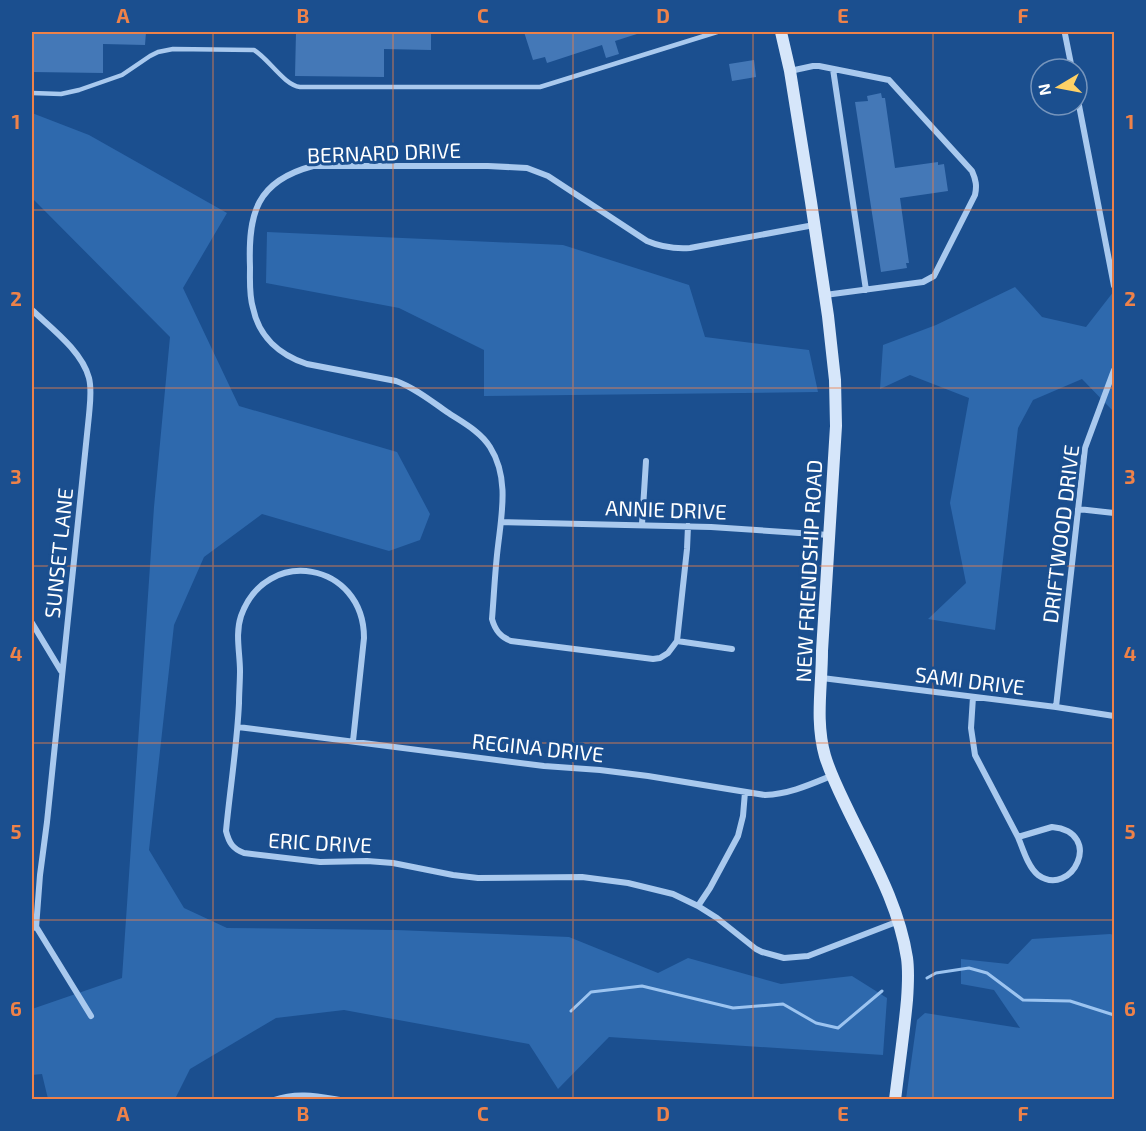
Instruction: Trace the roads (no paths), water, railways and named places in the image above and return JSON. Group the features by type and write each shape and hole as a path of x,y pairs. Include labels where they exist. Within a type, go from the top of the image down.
{"street":[{"name":"NEW FRIENDSHIP ROAD","path":"781,32 790,71 833,353 836,426 819,704 820,726 824,754 831,776 888,891 899,921 908,960 906,1017 895,1100"},
{"path":"1064,32 1069,57"},
{"path":"790,71 813,66 889,80 972,171 975,178 975,195 934,276 924,282 825,295"},
{"path":"833,69 866,290"},
{"path":"1081,117 1114,286"},
{"name":"BERNARD DRIVE","path":"677,641 668,654 653,659 511,641 500,635 492,620 503,489 496,457 476,431 403,383 307,364 281,352 267,339 258,324 251,301 250,230 256,209 262,198 277,182 297,170 319,166 488,166 527,168 548,176 647,241 665,247 681,249 814,225"},
{"name":"SUNSET LANE","path":"32,310 79,357 86,368 90,384 89,415 36,928"},
{"name":"DRIFTWOOD DRIVE","path":"1056,707 1085,448 1114,370"},
{"path":"642,524 646,461"},
{"path":"1078,509 1114,513"},
{"name":"ANNIE DRIVE","path":"501,522 642,524 829,535"},
{"path":"688,526 677,641 732,649"},
{"name":"ERIC DRIVE","path":"353,741 364,638 363,622 357,604 346,589 326,576 295,571 271,579 261,586 244,607 238,633 240,672 238,727 226,831 228,840 238,851 302,861 393,863 478,878 552,876 601,879 656,889 698,906 756,949 784,958 808,956 899,921"},
{"path":"32,623 62,672"},
{"name":"SAMI DRIVE","path":"822,678 1114,716"},
{"path":"973,697 971,728 975,755 1032,868 1045,878 1053,879 1060,878 1074,870 1078,863 1079,845 1073,835 1060,827 1052,826 1017,837"},
{"name":"REGINA DRIVE","path":"238,727 544,766 648,776 765,795 785,793 831,776"},
{"path":"698,906 738,836 745,792"},
{"path":"32,920 91,1016"},
{"path":"274,1100 301,1095 340,1100"}],"lane":[{"path":"32,93 61,94 79,90 123,75 150,56 173,49 254,50 295,87 540,87 717,32"}],"waterway":[{"path":"927,978 936,973 969,968 987,973 1023,1000 1070,1001 1114,1015"},
{"path":"571,1011 591,992 642,986 733,1008 783,1004 816,1023 838,1028 882,991"}]}
